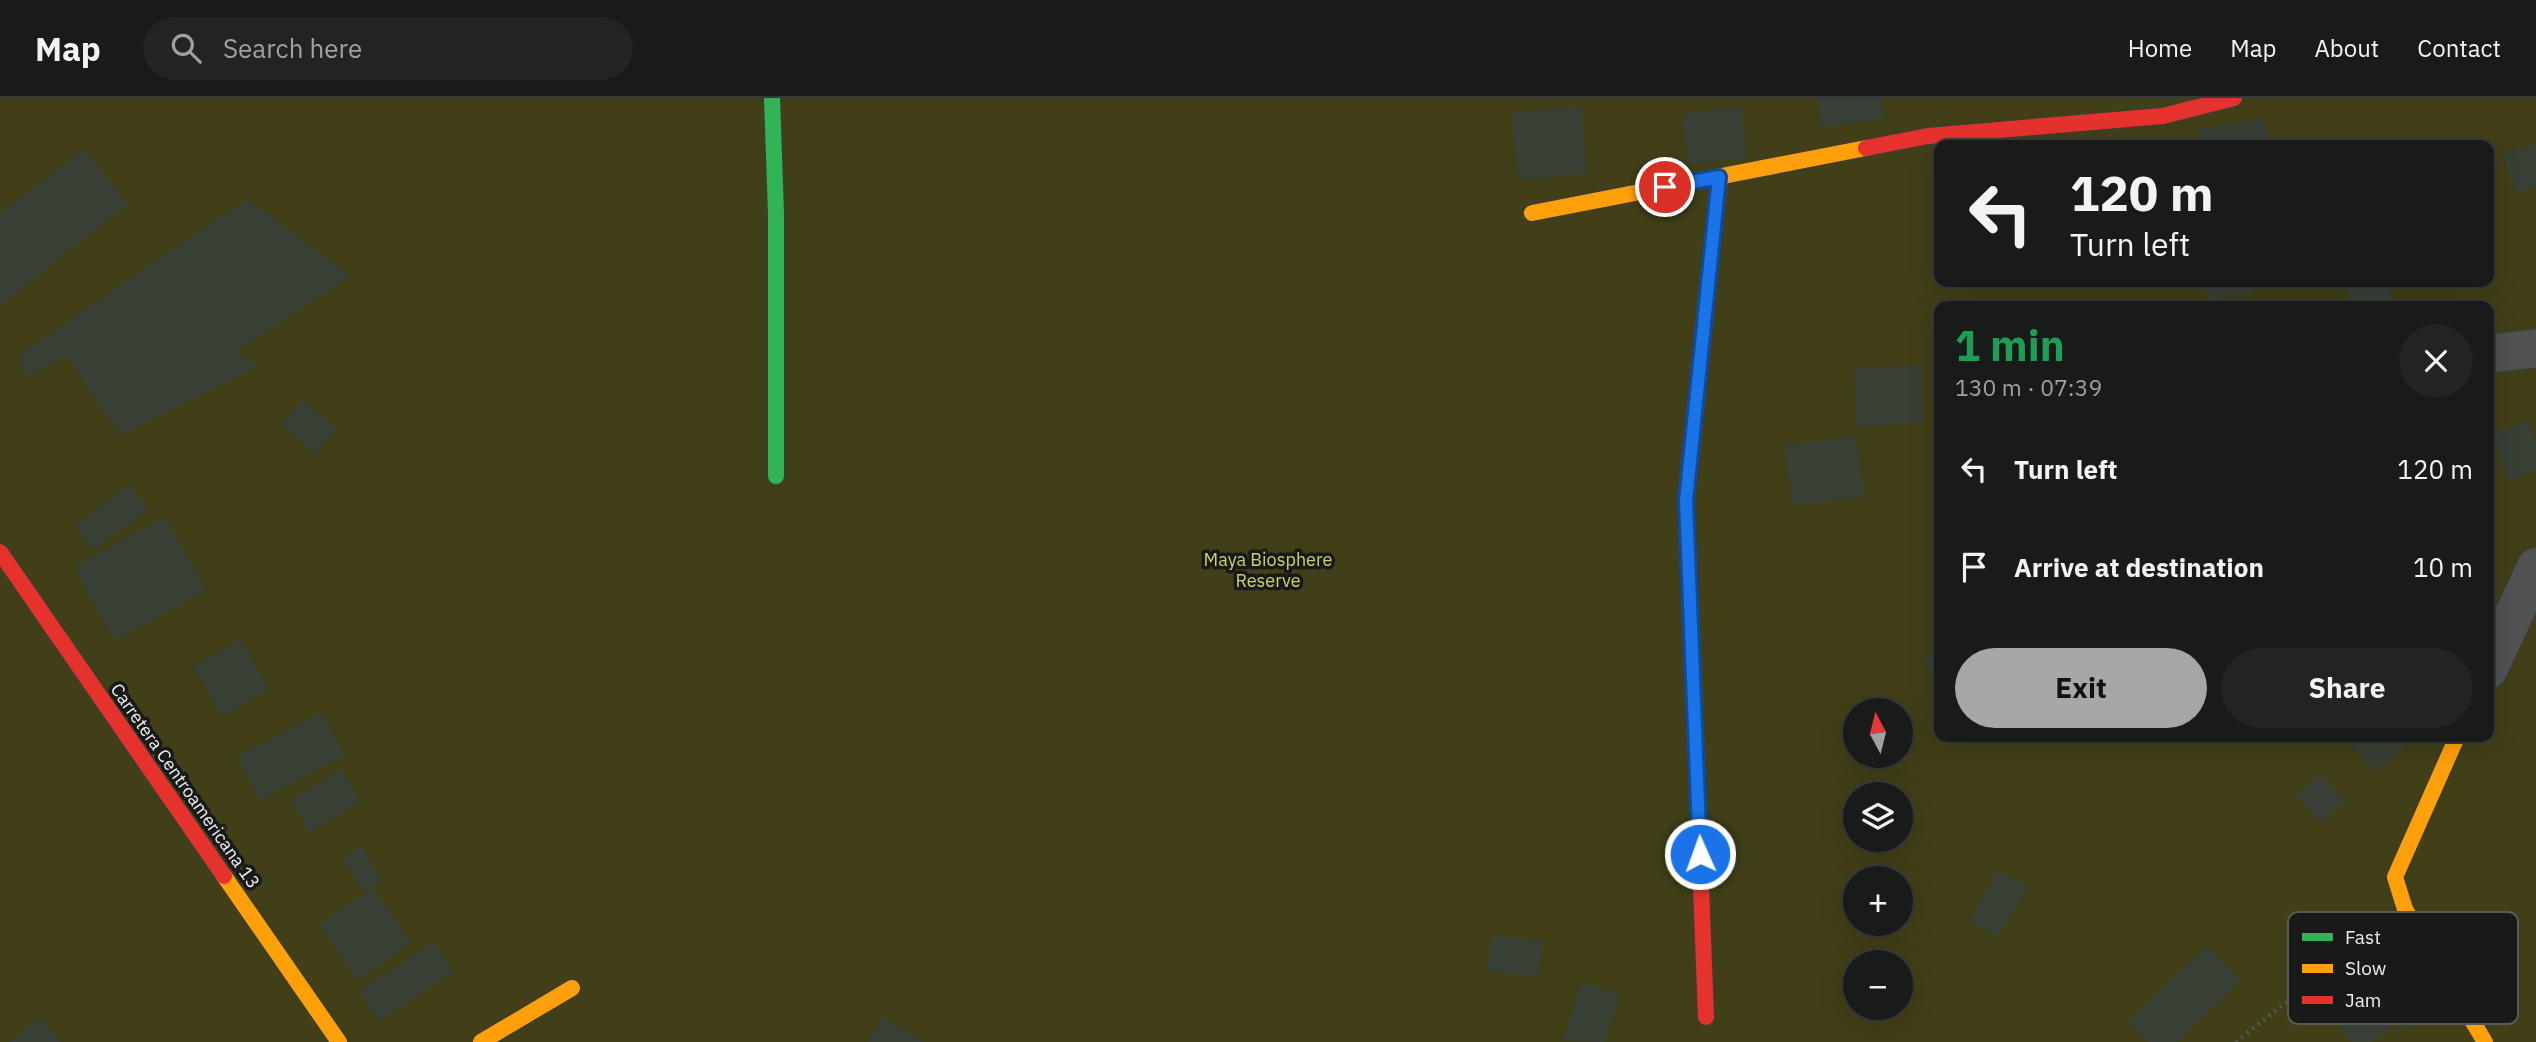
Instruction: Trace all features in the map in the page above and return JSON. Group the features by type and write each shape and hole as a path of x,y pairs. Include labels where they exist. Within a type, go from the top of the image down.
{"main road":[{"path":"772,98 776,213 776,476"},
{"path":"1532,213 1928,136 2234,98"},
{"path":"1706,1017 1686,501 1719,177"},
{"name":"Carretera Centroamericana 13","path":"0,552 339,1042"},
{"path":"2407,912 2395,877 2455,742"},
{"path":"481,1042 572,988"},
{"path":"2473,1024 2484,1042"}],"street":[{"path":"2494,353 2536,348"},
{"path":"2494,657 2536,567"}],"path":[{"path":"2401,912 2405,909"},
{"path":"2236,1042 2288,1001"}],"green space":[{"name":"Maya Biosphere Reserve","path":"0,98 2536,98 2536,1042 0,1042"}],"building":[{"path":"1818,98 1881,98 1884,120 1821,127"},
{"path":"1581,106 1587,173 1518,180 1512,113"},
{"path":"1741,106 1747,157 1688,165 1682,114"},
{"path":"2264,118 2268,140 2201,140 2199,129"},
{"path":"2536,144 2536,187 2516,194 2503,154"},
{"path":"84,149 128,204 0,305 0,214"},
{"path":"246,199 351,276 235,352 258,366 120,435 66,355 28,376 18,356"},
{"path":"2207,287 2251,287 2252,294 2208,299"},
{"path":"2348,287 2390,287 2391,301 2349,301"},
{"path":"1921,365 1924,423 1857,426 1854,368"},
{"path":"302,400 337,429 316,454 281,425"},
{"path":"2529,422 2536,445 2536,471 2508,480 2494,433"},
{"path":"1856,436 1864,497 1792,505 1785,445"},
{"path":"129,485 148,509 93,551 74,527"},
{"path":"165,517 206,590 115,641 74,567"},
{"path":"241,640 269,689 222,716 194,667"},
{"path":"1934,651 1934,679 1922,658"},
{"path":"322,712 345,755 260,800 237,757"},
{"path":"2348,742 2404,742 2407,745 2375,772"},
{"path":"341,769 360,801 310,833 291,801"},
{"path":"2320,774 2345,801 2321,823 2296,796"},
{"path":"361,846 382,881 363,892 343,857"},
{"path":"1998,870 2028,886 1998,937 1969,921"},
{"path":"373,888 411,943 358,980 319,924"},
{"path":"1492,935 1543,941 1538,977 1487,971"},
{"path":"434,942 454,972 379,1021 359,991"},
{"path":"2206,946 2241,980 2177,1042 2148,1042 2128,1022"},
{"path":"1582,982 1620,995 1605,1042 1563,1041"},
{"path":"39,1017 61,1042 10,1042"},
{"path":"883,1017 924,1042 867,1042"},
{"path":"2339,1024 2386,1024 2390,1031 2372,1042 2350,1042"},
{"path":"2400,1024 2417,1024 2404,1031"}],"traffic: fast":[{"path":"772,98 776,213 776,476"},
{"path":"1688,546 1686,501 1719,177"}],"traffic: slow":[{"path":"1532,213 1866,148"},
{"path":"2407,912 2395,877 2455,742"},
{"path":"224,876 339,1042"},
{"path":"481,1042 572,988"},
{"path":"2474,1024 2485,1042"}],"traffic: jam":[{"path":"1866,148 1928,136 2163,116 2234,98"},
{"path":"1688,546 1706,1017"},
{"path":"0,552 224,876"}],"route":[{"path":"1665,187 1719,177 1686,501 1700,854"}]}
